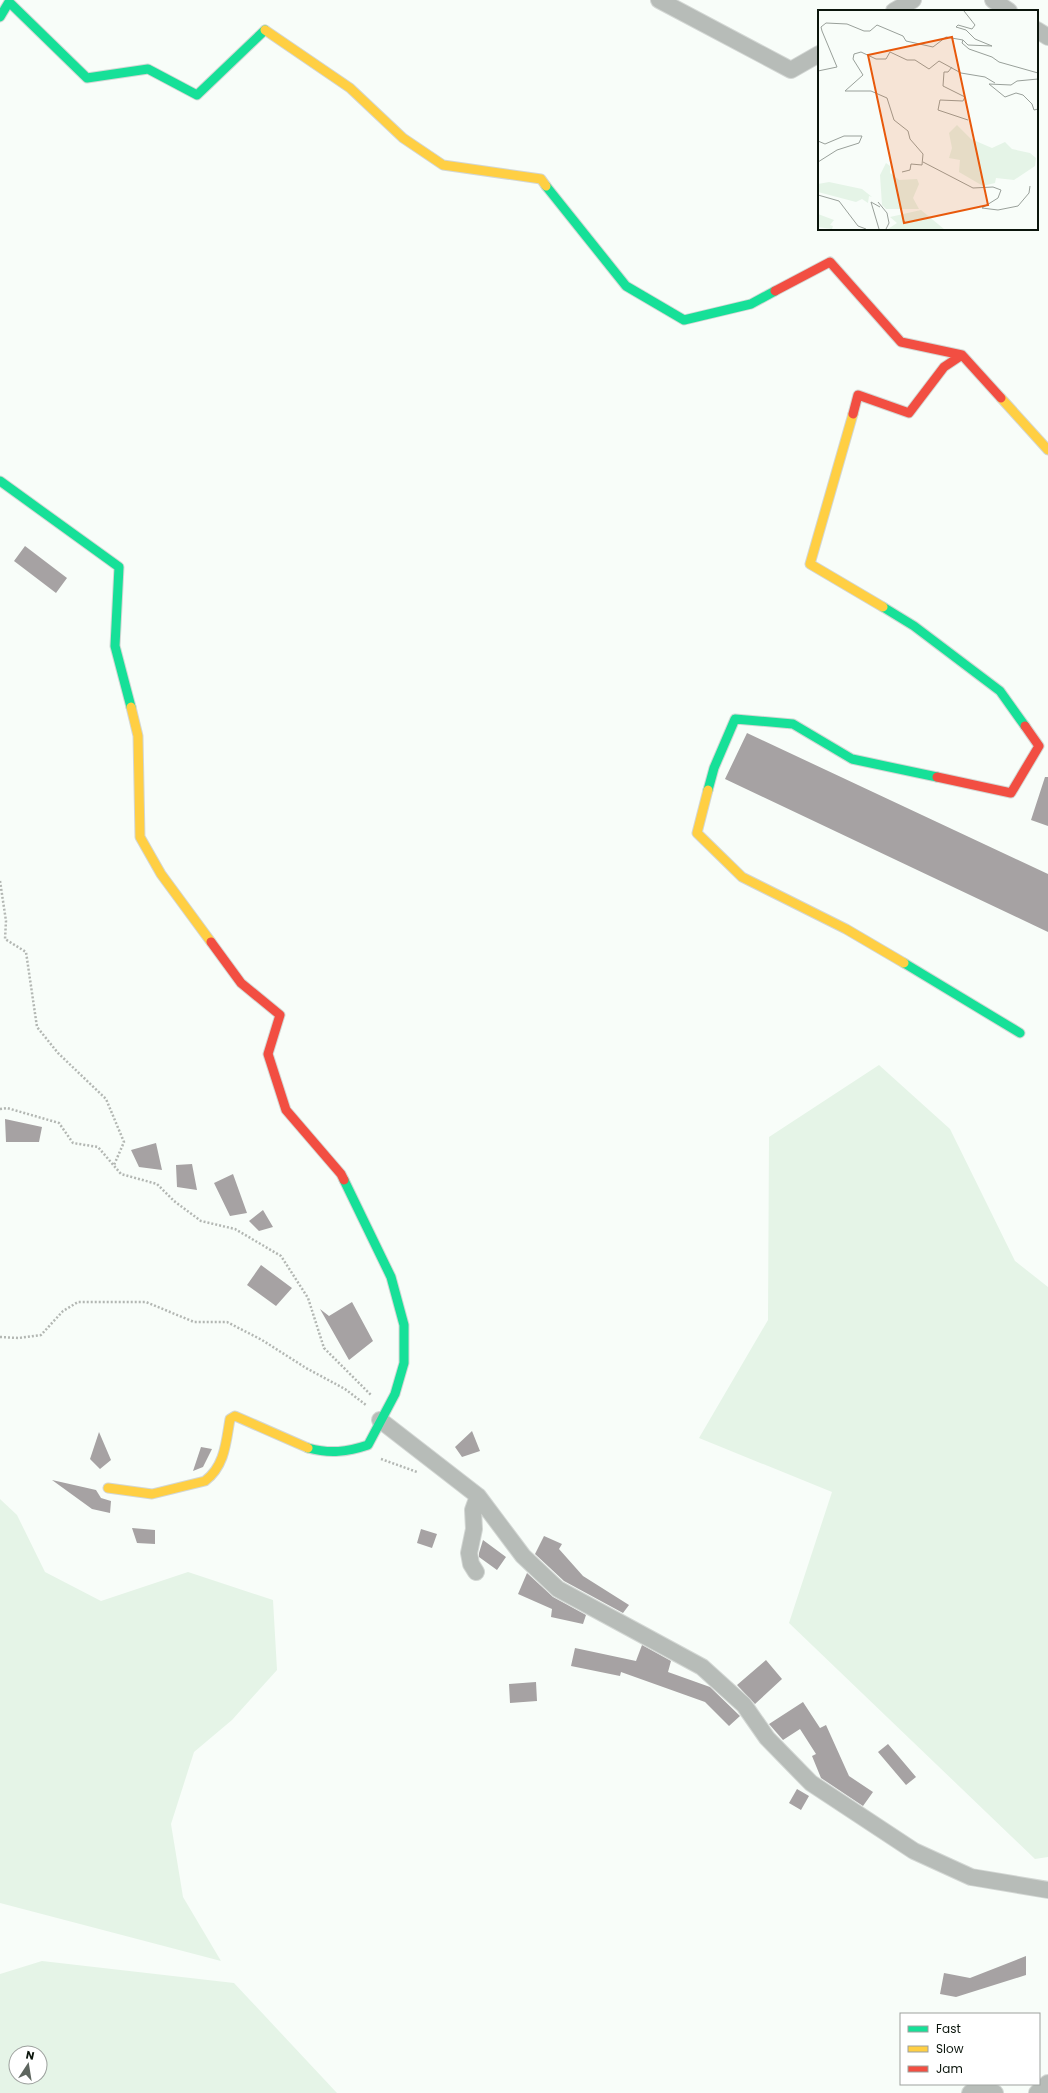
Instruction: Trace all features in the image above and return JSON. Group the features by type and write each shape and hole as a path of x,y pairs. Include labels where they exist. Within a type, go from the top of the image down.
{"street":[{"path":"659,0 791,70 818,55"},
{"path":"896,10 913,0"},
{"path":"993,0 1008,10"},
{"path":"0,17 9,2 87,78 148,69 197,95 266,29 350,88 403,138 443,165 541,179 626,286 684,320 751,304 830,262 901,342 962,355 1048,450"},
{"path":"1038,31 1048,37"},
{"path":"962,355 944,367 909,413 858,395 810,564 914,626 1000,692 1039,746 1011,793 852,759 793,724 735,719 714,768 697,833 742,877 846,929 1020,1033"},
{"path":"0,481 119,566 115,646 138,736 140,837 161,874 241,983 280,1015 268,1054 286,1110 341,1174 391,1277 404,1325 404,1363 395,1394 368,1445 345,1452 322,1451 296,1444 235,1416 230,1419 221,1462 211,1478 205,1481 152,1494 108,1488"},
{"path":"383,1415 478,1496 523,1556 558,1589 702,1667 744,1705 766,1738 811,1783 914,1851 971,1877 1048,1890"},
{"path":"476,1572 471,1564 469,1553 474,1529 473,1510 478,1496"},
{"path":"1037,2093 1048,2083"},
{"path":"970,2093 977,2087 995,2093"}],"path":[{"path":"0,881 6,921 5,938 26,952 37,1027 58,1053 106,1099 124,1142 113,1165"},
{"path":"0,1109 7,1108 58,1122 73,1143 98,1147 121,1174 157,1184 174,1201 202,1221 235,1229 281,1256 308,1298 324,1348 383,1415"},
{"path":"0,1337 19,1338 41,1335 63,1311 78,1302 146,1302 194,1322 227,1322 262,1340 306,1368 345,1389 367,1406 383,1415"}],"green space":[{"path":"879,1065 950,1129 1015,1261 1048,1287 1048,1857 1035,1859 789,1623 832,1492 699,1438 768,1320 769,1137"},
{"path":"0,1499 17,1515 45,1572 101,1601 188,1572 273,1600 277,1670 232,1720 194,1752 171,1824 183,1897 221,1961 0,1903"},
{"path":"42,1961 234,1983 337,2093 0,2093 0,1974"}],"building":[{"path":"25,546 67,578 56,593 14,561"},
{"path":"747,733 1048,874 1048,932 725,779"},
{"path":"1045,777 1048,777 1048,826 1031,820"},
{"path":"5,1119 42,1127 39,1142 6,1142"},
{"path":"156,1143 162,1170 139,1167 131,1150"},
{"path":"192,1164 197,1190 177,1187 176,1165"},
{"path":"233,1174 247,1213 230,1216 214,1183"},
{"path":"263,1210 273,1227 259,1231 249,1221"},
{"path":"261,1265 292,1288 276,1306 247,1285"},
{"path":"352,1302 373,1341 349,1360 320,1309 329,1316"},
{"path":"472,1431 480,1451 462,1457 455,1447"},
{"path":"99,1432 111,1460 100,1469 90,1459"},
{"path":"201,1447 212,1449 203,1467 193,1471"},
{"path":"52,1480 96,1490 101,1498 111,1501 110,1513 92,1509"},
{"path":"132,1528 155,1530 155,1544 137,1543"},
{"path":"421,1529 437,1534 432,1548 417,1543"},
{"path":"544,1536 562,1544 559,1549 583,1576 629,1605 623,1613 564,1581 535,1554"},
{"path":"483,1540 506,1557 497,1570 479,1557"},
{"path":"527,1573 553,1597 586,1615 583,1624 551,1617 552,1609 518,1594"},
{"path":"642,1645 671,1661 668,1672 710,1687 740,1716 729,1726 705,1702 621,1672 620,1676 571,1666 575,1648 636,1661"},
{"path":"766,1660 782,1679 755,1704 737,1685"},
{"path":"536,1682 537,1701 510,1703 509,1684"},
{"path":"803,1702 820,1728 826,1725 849,1776 873,1792 863,1806 821,1778 812,1756 816,1754 800,1729 783,1740 769,1724"},
{"path":"888,1744 916,1777 906,1785 878,1752"},
{"path":"797,1789 809,1796 801,1810 789,1803"},
{"path":"1026,1956 1026,1975 956,1997 940,1994 944,1973 970,1978"}],"traffic: fast":[{"path":"0,17 9,2 87,78 148,69 197,95 265,30"},
{"path":"546,186 626,286 684,320 751,304 775,291"},
{"path":"0,481 119,567 115,646 131,707"},
{"path":"883,607 914,626 1000,691 1025,726"},
{"path":"708,790 714,768 735,719 793,724 852,759 937,777"},
{"path":"904,963 1020,1033"},
{"path":"308,1448 331,1452 368,1445 395,1394 404,1363 404,1325 391,1277 344,1180"}],"traffic: slow":[{"path":"265,30 350,88 403,138 443,165 541,179 546,186"},
{"path":"1001,398 1048,450"},
{"path":"853,414 810,564 883,607"},
{"path":"131,707 138,736 140,837 161,874 211,942"},
{"path":"708,790 697,833 742,877 846,929 904,963"},
{"path":"108,1488 152,1494 205,1481 212,1475 221,1461 226,1445 230,1419 235,1416 308,1448"}],"traffic: jam":[{"path":"775,291 830,262 901,342 962,355 1001,398"},
{"path":"853,414 858,395 909,413 944,367 962,355"},
{"path":"937,777 1011,793 1039,746 1025,726"},
{"path":"211,942 241,983 280,1015 268,1054 286,1110 341,1174 344,1180"}]}
